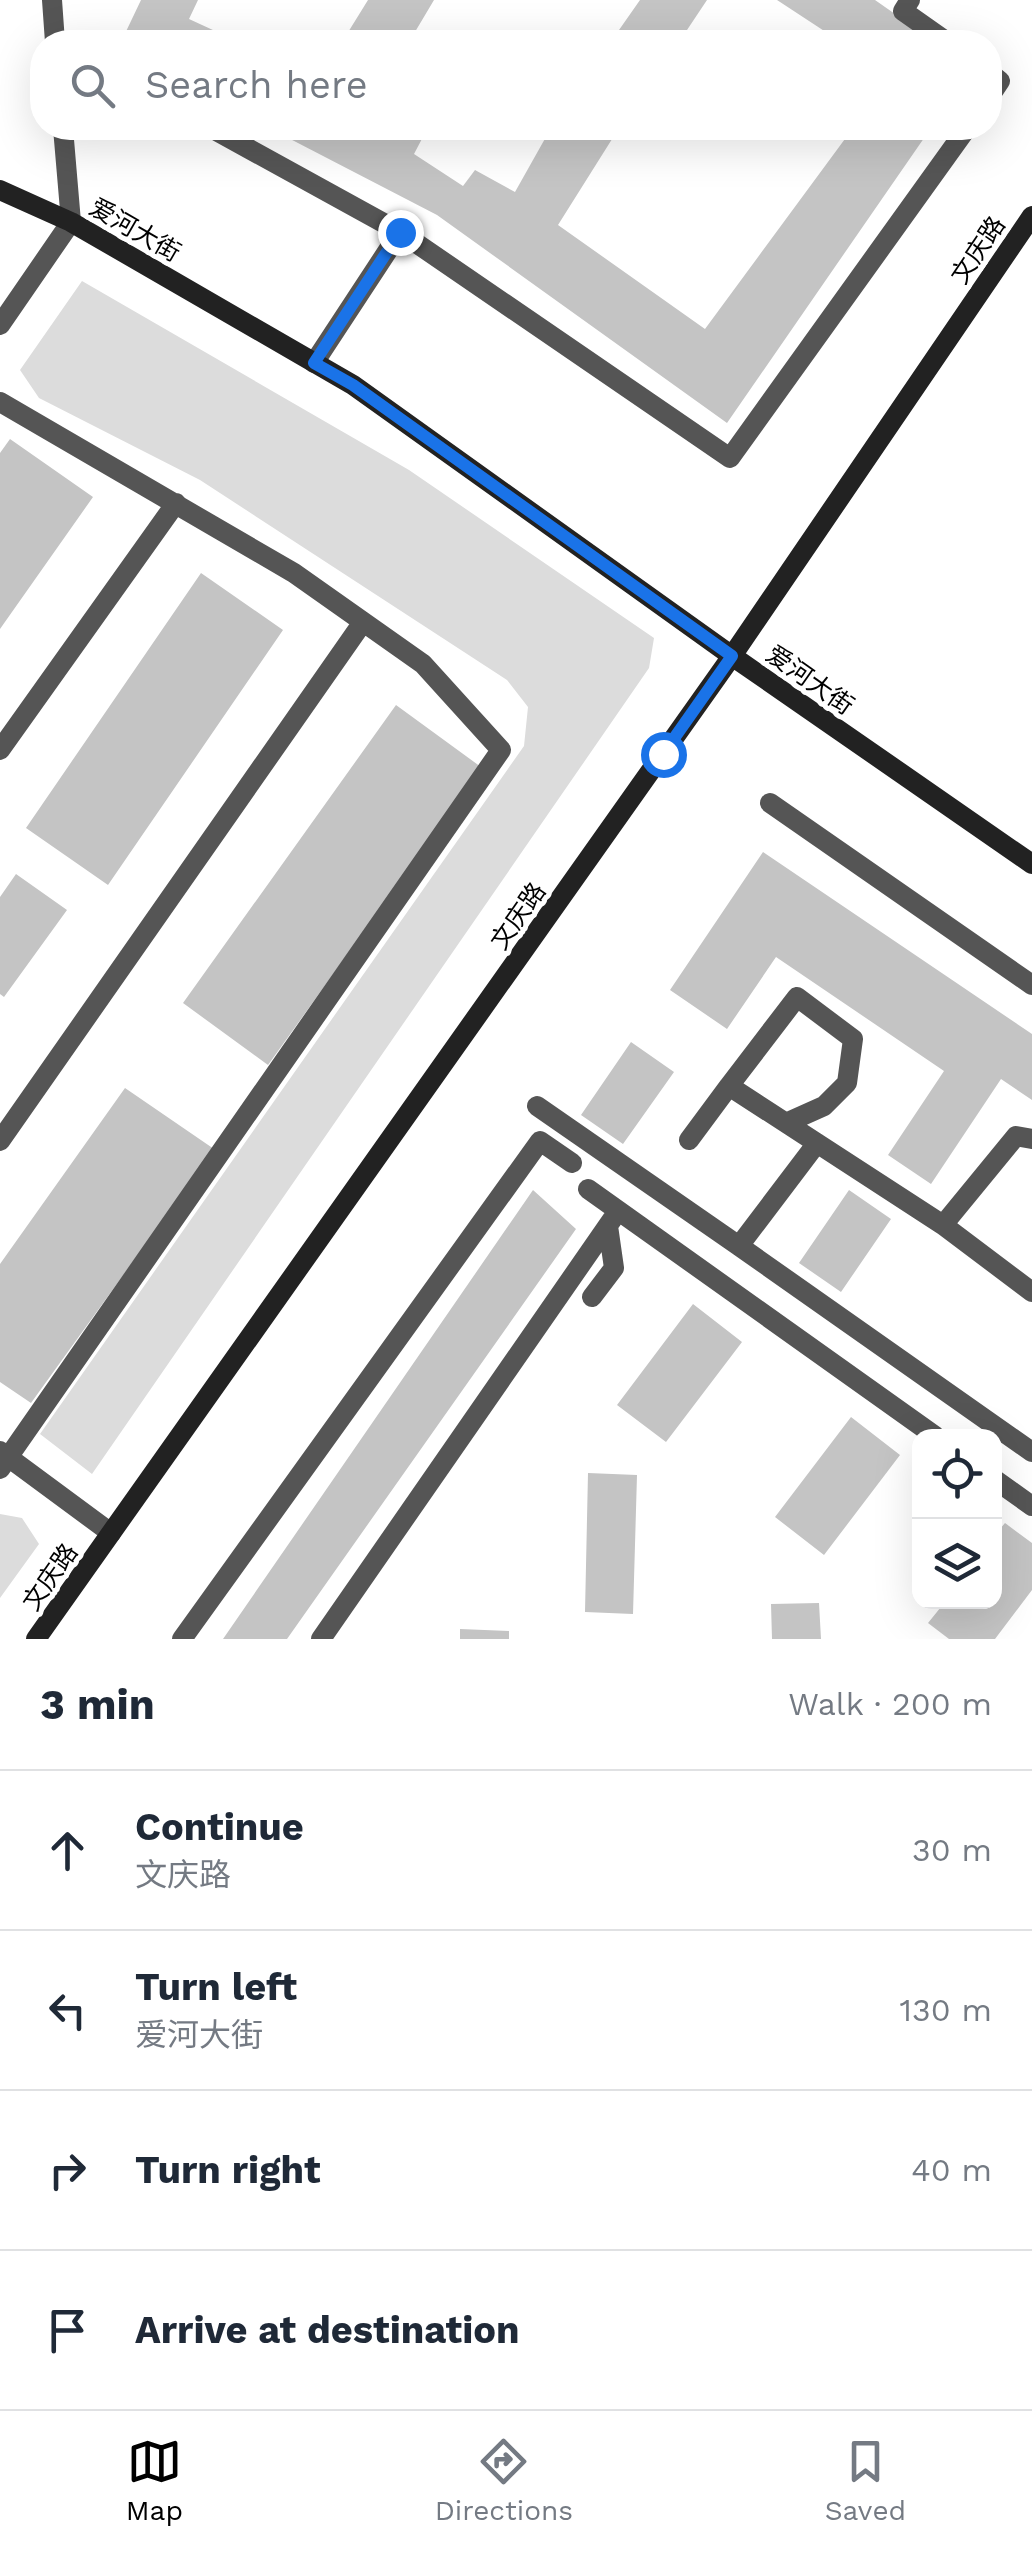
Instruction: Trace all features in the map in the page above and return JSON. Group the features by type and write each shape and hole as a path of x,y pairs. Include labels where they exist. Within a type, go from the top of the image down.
{"street":[{"path":"52,0 55,30"},
{"path":"910,0 903,11 930,30"},
{"path":"0,325 70,222 63,140"},
{"path":"233,140 400,232 730,458 958,140"},
{"name":"爱河大街","path":"0,190 70,222 353,385 1032,864"},
{"name":"文庆路","path":"36,1639 732,656 1032,216"},
{"path":"314,363 400,232"},
{"path":"0,402 294,573 423,664 501,750 3,1459 111,1533"},
{"path":"0,750 176,503"},
{"path":"0,1141 363,622"},
{"path":"770,804 1032,986"},
{"path":"689,1140 796,997 853,1039 847,1083 824,1106 786,1123"},
{"path":"729,1086 943,1225 1032,1292"},
{"path":"537,1106 1032,1452"},
{"path":"943,1225 1016,1136 1032,1139"},
{"path":"182,1639 540,1141 572,1164"},
{"path":"739,1246 817,1143"},
{"path":"588,1188 613,1218 925,1429"},
{"path":"592,1297 614,1268 613,1218"},
{"path":"322,1639 613,1218"},
{"path":"1002,1485 1032,1506"}],"shaded area":[{"path":"82,281 409,470 654,638 649,668 92,1474 40,1434 524,746 528,707 507,680 200,480 39,398 20,370"},
{"path":"0,1514 22,1518 39,1544 0,1598"}],"building":[{"path":"141,0 198,0 189,19 213,30 127,30"},
{"path":"368,0 434,0 416,30 349,30"},
{"path":"640,0 707,0 687,30 619,30"},
{"path":"777,0 875,0 918,30 823,30"},
{"path":"292,140 421,140 414,154 463,186 475,170 515,192 544,140 611,140 558,225 705,329 844,140 923,140 727,423 437,215"},
{"path":"10,439 93,497 0,629 0,453"},
{"path":"201,573 283,630 108,885 26,828"},
{"path":"396,705 481,767 268,1065 183,1003"},
{"path":"763,852 1032,1034 1032,1100 1001,1079 931,1184 888,1155 944,1071 776,957 727,1029 670,990"},
{"path":"16,874 67,910 4,997 0,994 0,897"},
{"path":"631,1042 674,1072 623,1144 581,1115"},
{"path":"125,1088 214,1149 31,1403 0,1382 0,1264"},
{"path":"533,1190 576,1229 287,1639 223,1639"},
{"path":"849,1190 891,1219 841,1292 799,1263"},
{"path":"693,1304 742,1342 666,1442 617,1405"},
{"path":"851,1417 900,1455 824,1555 775,1517"},
{"path":"588,1473 637,1475 633,1614 585,1612"},
{"path":"1005,1523 1032,1543 1032,1590 995,1639 949,1639 928,1623 939,1609 1002,1609"},
{"path":"819,1603 821,1639 772,1639 771,1604"},
{"path":"460,1629 509,1631 509,1639 460,1639"}],"route":[{"path":"400,232 314,363 353,385 732,656 663,754"}]}
